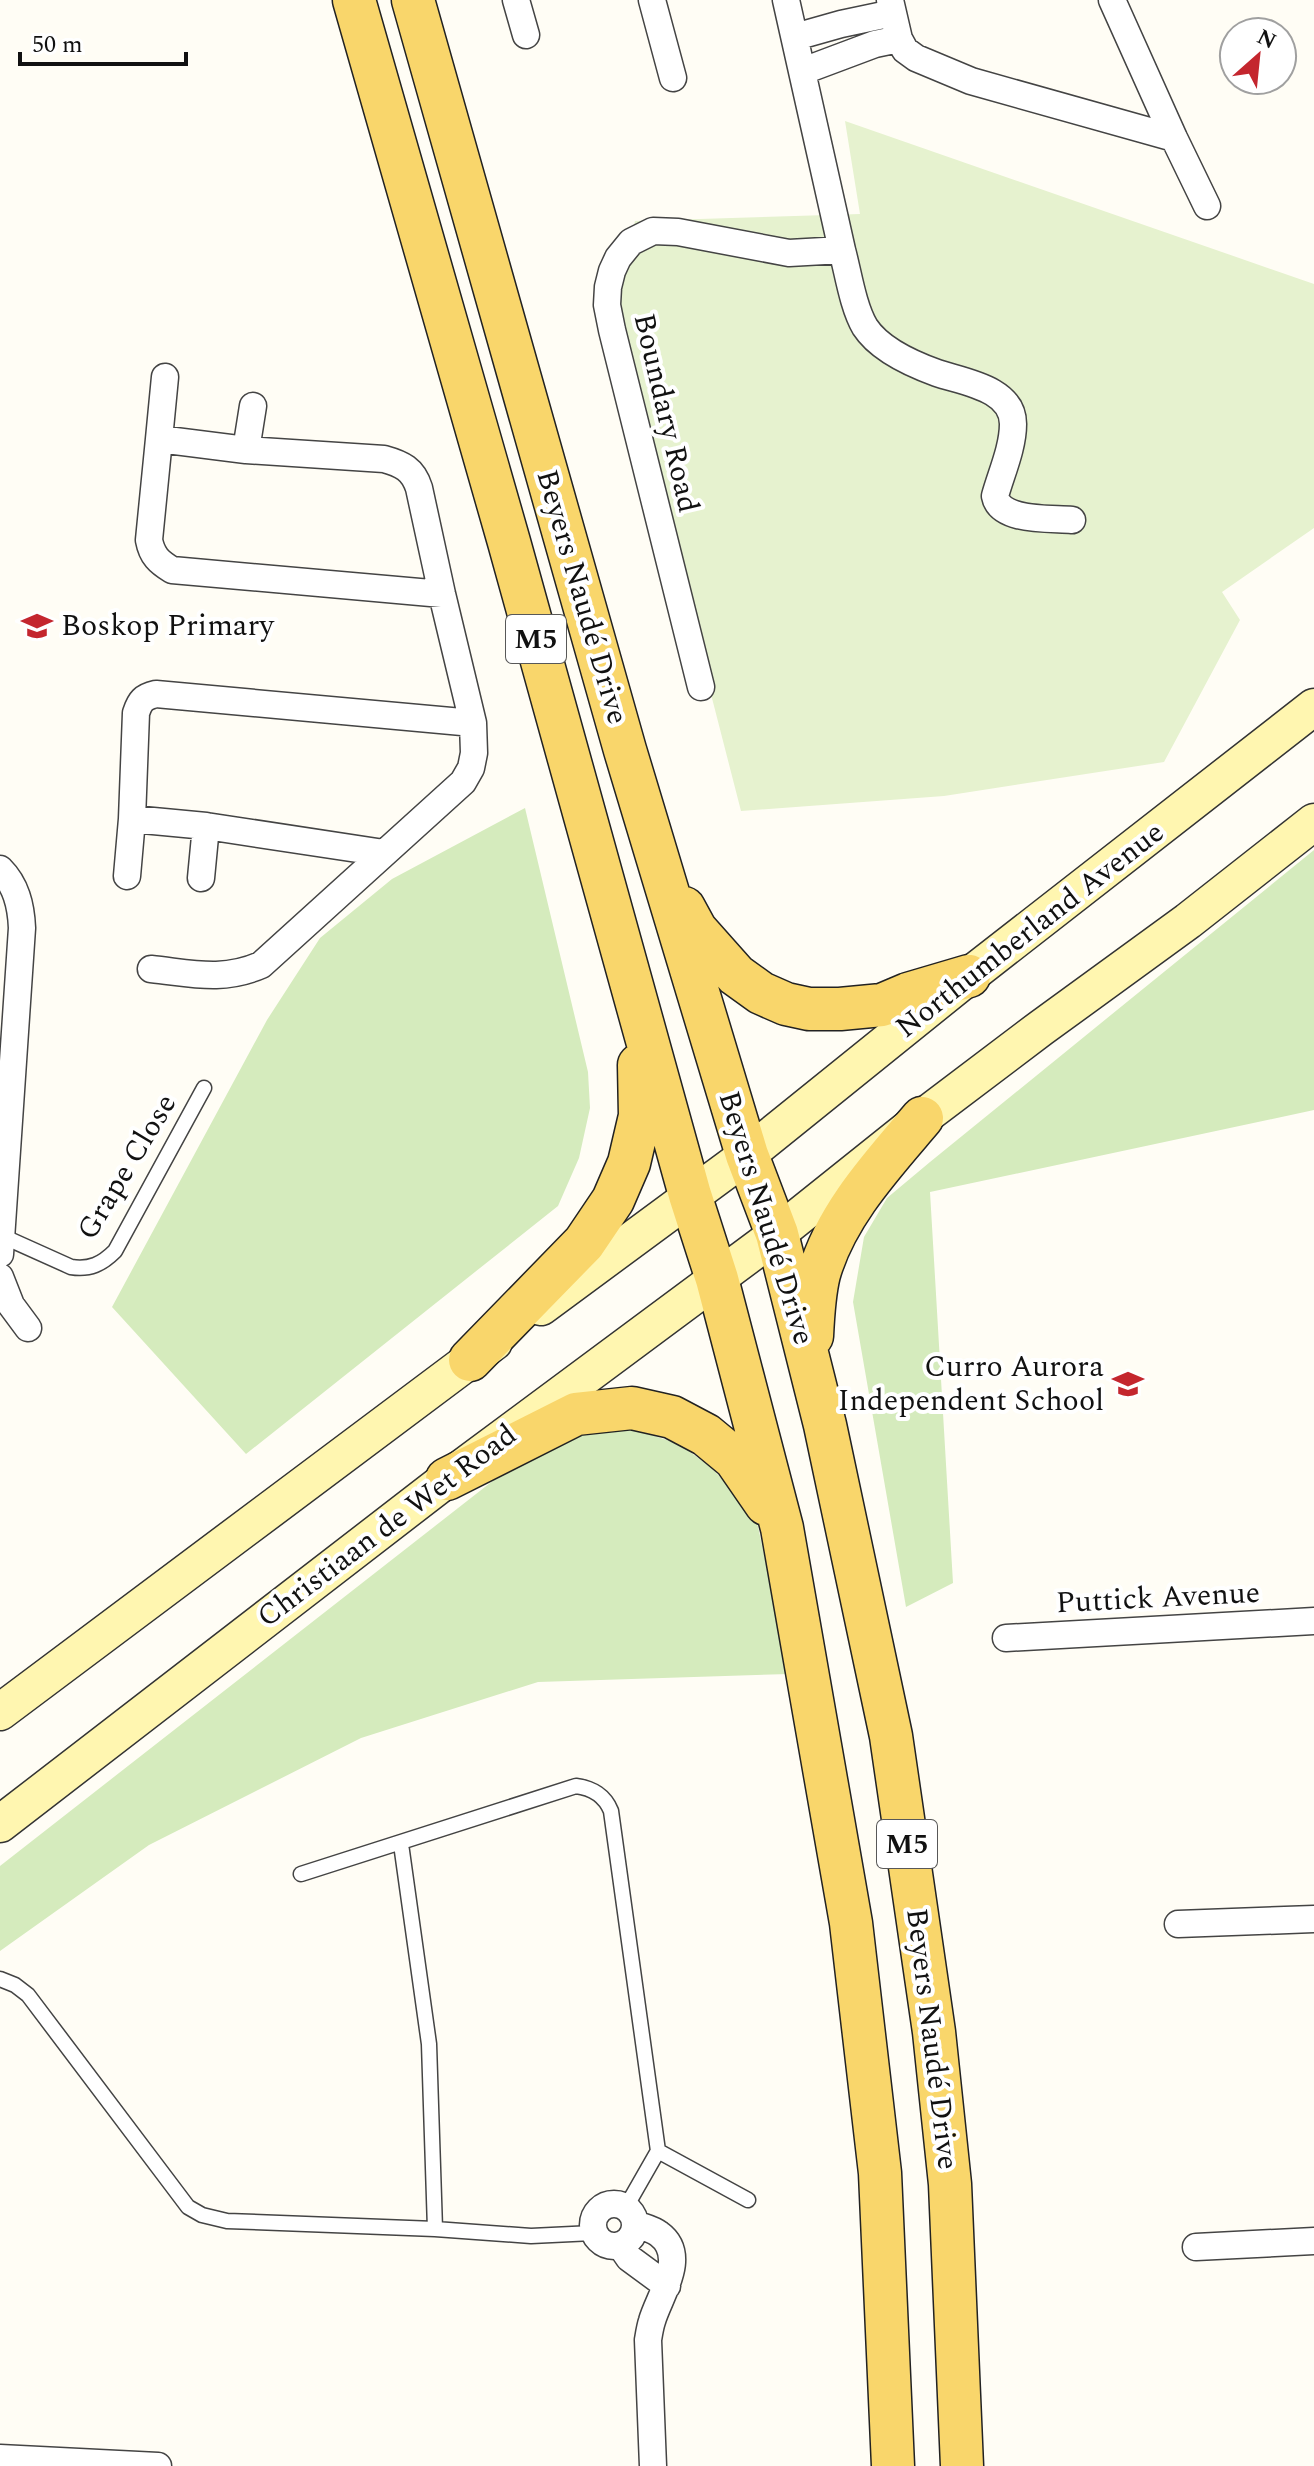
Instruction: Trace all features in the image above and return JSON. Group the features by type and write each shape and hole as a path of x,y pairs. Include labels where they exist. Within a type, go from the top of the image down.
{"main road":[{"name":"Beyers Naudé Drive","path":"354,0 509,542 690,1195 717,1279 782,1528 851,1923 880,2173 893,2466"},
{"name":"Beyers Naudé Drive","path":"413,0 625,750 747,1155 777,1234 812,1373 891,1736 934,2032 950,2184 962,2466"},
{"name":"Northumberland Avenue","path":"747,1155 969,976 1314,707"},
{"path":"777,1234 922,1118 1188,921 1314,822"},
{"path":"659,861 696,930 726,964 761,993 786,1004 809,1009 882,1005 969,976"},
{"path":"470,1360 584,1243 619,1187 629,1163 640,1116 633,989"},
{"path":"812,1373 813,1311 819,1276 829,1246 880,1167 922,1118"},
{"path":"0,1712 747,1155"},
{"name":"Christiaan de Wet Road","path":"0,1824 447,1479 777,1234"},
{"path":"447,1479 576,1414 632,1408 672,1417 706,1435 735,1459 782,1528"}],"street":[{"path":"516,0 526,35"},
{"path":"652,0 673,78"},
{"path":"786,0 842,250 865,327 879,342 912,363 988,390 1011,409 1011,437 995,496 1001,510 1011,515 1072,520"},
{"path":"1112,0 1207,206"},
{"path":"795,37 892,7 899,39 905,50 916,58 971,81 1174,138"},
{"path":"803,71 875,44 899,39"},
{"name":"Boundary Road","path":"701,687 612,330 607,305 612,271 631,242 653,231 678,232 789,253 842,250"},
{"path":"165,377 149,540 159,562 172,570 442,594"},
{"path":"246,450 253,406"},
{"path":"151,969 223,976 241,974 261,965 463,782 471,768 474,753 473,723 419,488 416,477 409,469 384,459 246,450 159,439"},
{"path":"127,876 136,713 140,701 146,696 156,694 473,723"},
{"path":"132,819 206,826 384,853"},
{"path":"201,878 206,826"},
{"path":"0,869 15,889 22,928 1,1245"},
{"path":"0,1277 11,1305 28,1328"},
{"name":"Puttick Avenue","path":"1006,1638 1314,1621"},
{"path":"1178,1924 1314,1919"},
{"path":"627,2225 607,2245 593,2233 593,2218 601,2207 613,2203 627,2225 629,2258 667,2286"},
{"path":"627,2225 658,2233 668,2244 672,2263 648,2340 653,2466"},
{"path":"1196,2247 1314,2241"},
{"path":"0,2458 42,2463 158,2466"}],"lane":[{"name":"Grape Close","path":"1,1245 81,1269 104,1262 115,1251 204,1088"},
{"path":"301,1874 576,1786 594,1791 603,1798 611,1811 658,2151 627,2225"},
{"path":"401,1844 429,2044 435,2229"},
{"path":"0,1979 28,1995 188,2207 202,2215 227,2221 531,2236 593,2233"},
{"path":"658,2151 748,2200"}],"green space":[{"path":"845,121 1314,284 1314,528 1222,592 1240,620 1164,762 944,796 741,811 612,309 635,221 860,214"},
{"path":"525,808 588,1072 590,1108 579,1158 558,1206 246,1454 112,1307 267,1020 320,938 392,879"},
{"path":"1314,850 1314,1110 930,1192 953,1583 906,1607 853,1302 864,1237 887,1198"},
{"path":"603,1425 642,1432 679,1444 712,1468 756,1517 789,1674 538,1682 361,1738 149,1845 0,1951 0,1866 508,1469"}],"place":[{"name":"Boskop Primary","path":"37,626"},
{"name":"Curro Aurora Independent School","path":"1128,1384"}]}
